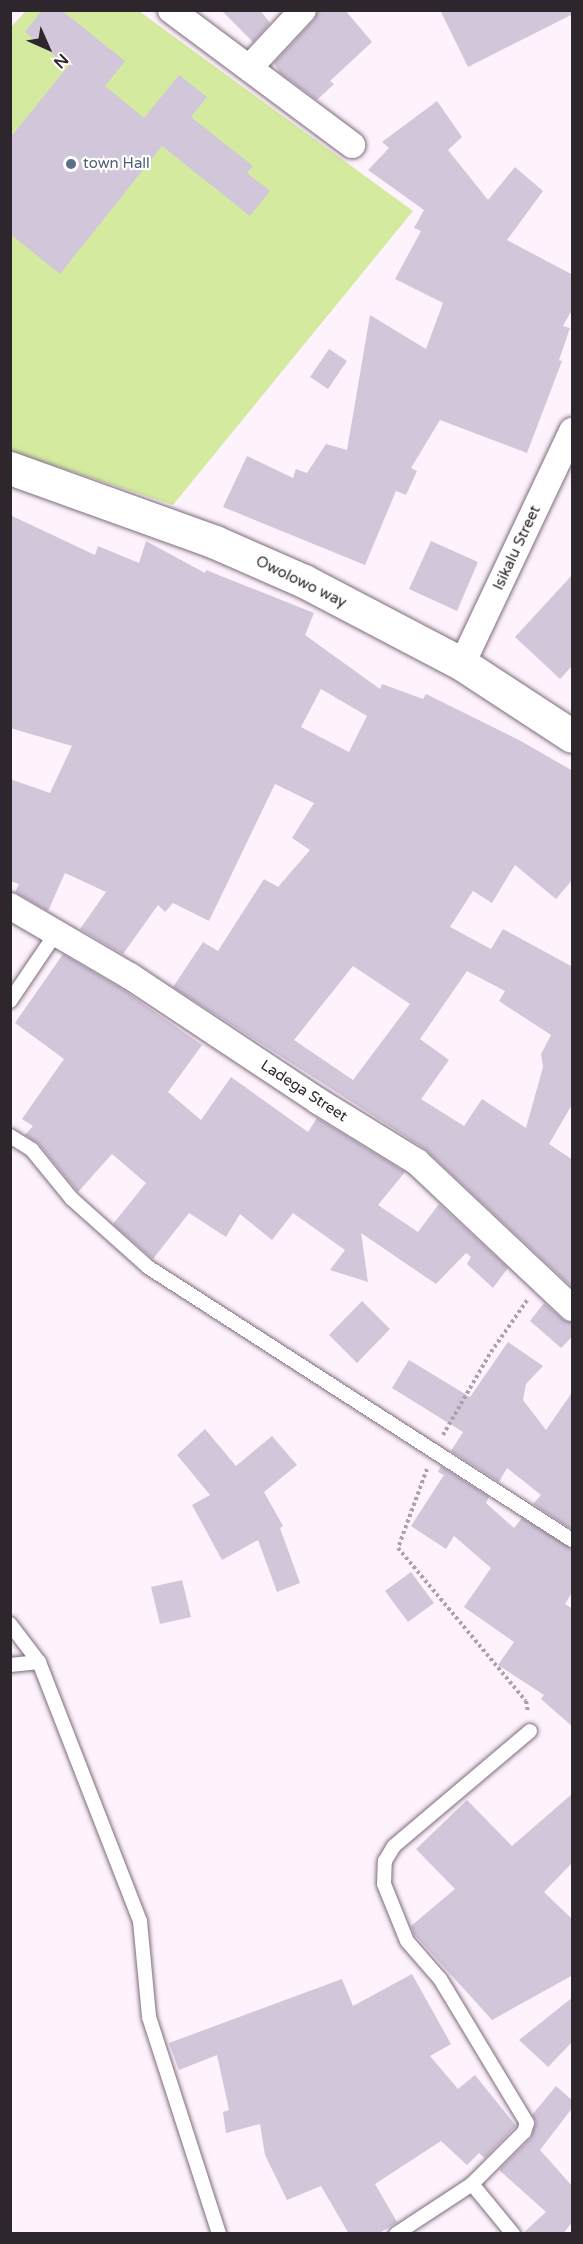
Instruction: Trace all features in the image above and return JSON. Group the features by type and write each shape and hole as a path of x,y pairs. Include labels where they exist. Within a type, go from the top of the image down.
{"street":[{"path":"171,10 352,145"},
{"path":"249,68 303,10"},
{"name":"Isikalu Street","path":"462,664 573,431"},
{"name":"Owolowo way","path":"10,468 215,542 304,581 462,664 573,736"},
{"name":"Ladega Street","path":"10,906 130,976 318,1101 417,1162 573,1308"}],"lane":[{"path":"10,1001 56,933"},
{"path":"10,1136 32,1150 72,1199 148,1267 573,1540"},
{"path":"10,1624 39,1662 140,1921 149,2017 219,2234"},
{"path":"10,1665 39,1662"},
{"path":"396,2234 472,2184 524,2132 527,2123 440,1979 407,1941 384,1884 385,1861 394,1846 530,1731"},
{"path":"472,2184 513,2234"}],"path":[{"path":"530,1731 526,1701 398,1548 434,1451 491,1352 542,1279"}],"green space":[{"path":"26,11 139,11 413,211 173,505 11,451 10,28"}],"building":[{"path":"42,10 61,10 125,61 105,86 144,118 179,75 207,97 191,117 253,166 247,173 270,191 250,216 162,146 60,274 10,234 10,138 68,66 25,32"},
{"path":"221,10 260,10 270,23 253,42"},
{"path":"318,10 345,10 372,42 330,81 334,84 317,100 280,73 274,63 314,20"},
{"path":"440,10 573,10 573,14 468,67"},
{"path":"437,101 462,137 448,150 488,200 515,167 543,191 507,240 573,275 573,308 563,326 570,328 559,360 562,361 527,453 440,420 411,468 417,471 406,495 396,491 365,565 223,507 247,456 293,478 296,469 307,473 326,444 347,450 370,315 426,349 443,303 395,279 421,231 414,228 424,210 368,170 389,148 382,142"},
{"path":"329,349 347,361 328,389 310,377"},
{"path":"10,515 95,555 98,546 139,563 146,541 205,573 206,570 314,613 305,635 380,689 382,684 423,699 426,694 519,740 573,771 573,879 556,899 515,865 492,903 473,891 450,927 491,949 503,929 573,967 573,1103 549,1144 573,1160 573,1288 425,1149 173,987 203,942 218,951 264,879 278,887 310,850 292,838 314,803 275,784 209,921 173,903 165,912 158,905 123,954 80,929 106,892 65,873 48,911 15,892 19,884 10,881 10,779 50,793 72,746 10,728","holes":["321,689 367,716 349,752 301,727","353,966 410,1004 353,1080 294,1040","467,971 505,991 499,1001 551,1035 541,1054 543,1067 526,1128 482,1099 464,1126 421,1099 449,1060 420,1039"]},
{"path":"431,541 478,562 457,611 409,589"},
{"path":"573,574 573,665 560,679 515,637"},
{"path":"63,954 122,989 202,1045 168,1092 201,1120 231,1077 308,1132 317,1118 405,1172 378,1205 418,1232 439,1204 508,1268 493,1288 467,1264 471,1257 466,1253 436,1284 361,1233 368,1282 330,1270 345,1250 293,1213 272,1240 240,1214 226,1237 189,1213 153,1259 113,1224 146,1183 112,1154 78,1192 39,1144 25,1135 33,1126 22,1119 64,1059 15,1023"},
{"path":"362,1301 390,1329 357,1363 329,1335"},
{"path":"544,1303 562,1319 573,1323 573,1336 561,1348 530,1321"},
{"path":"508,1342 543,1366 526,1384 523,1400 546,1430 573,1391 573,1530 533,1504 541,1495 507,1468 499,1482 451,1451 463,1432 392,1388 409,1360 470,1397"},
{"path":"205,1429 236,1466 272,1436 297,1465 264,1492 283,1526 280,1528 300,1583 277,1592 258,1540 222,1560 192,1505 210,1495 177,1455"},
{"path":"441,1466 489,1497 486,1503 514,1528 522,1518 573,1549 573,1591 565,1604 573,1609 573,1727 541,1699 544,1695 498,1665 514,1642 464,1607 491,1568 454,1536 446,1549 411,1526 444,1475 438,1472"},
{"path":"411,1572 434,1603 408,1622 385,1591"},
{"path":"182,1580 191,1617 160,1624 151,1587"},
{"path":"573,1793 572,1863 544,1892 573,1920 573,1975 492,2020 414,1934 411,1926 455,1889 416,1849 467,1800 512,1846"},
{"path":"412,1974 451,2044 430,2056 458,2089 475,2075 516,2126 485,2158 479,2153 467,2165 441,2141 375,2184 397,2222 378,2234 349,2234 321,2186 287,2200 265,2155 260,2124 226,2133 223,2112 229,2110 217,2055 179,2070 169,2043 342,1979 353,2006"},
{"path":"573,1997 573,2041 548,2067 519,2040"},
{"path":"556,2086 573,2101 573,2107 540,2150 573,2187 573,2221 563,2234 522,2234 546,2212 499,2170 531,2138 536,2122 532,2115"}],"place":[{"name":"town Hall","path":"71,164"}]}
